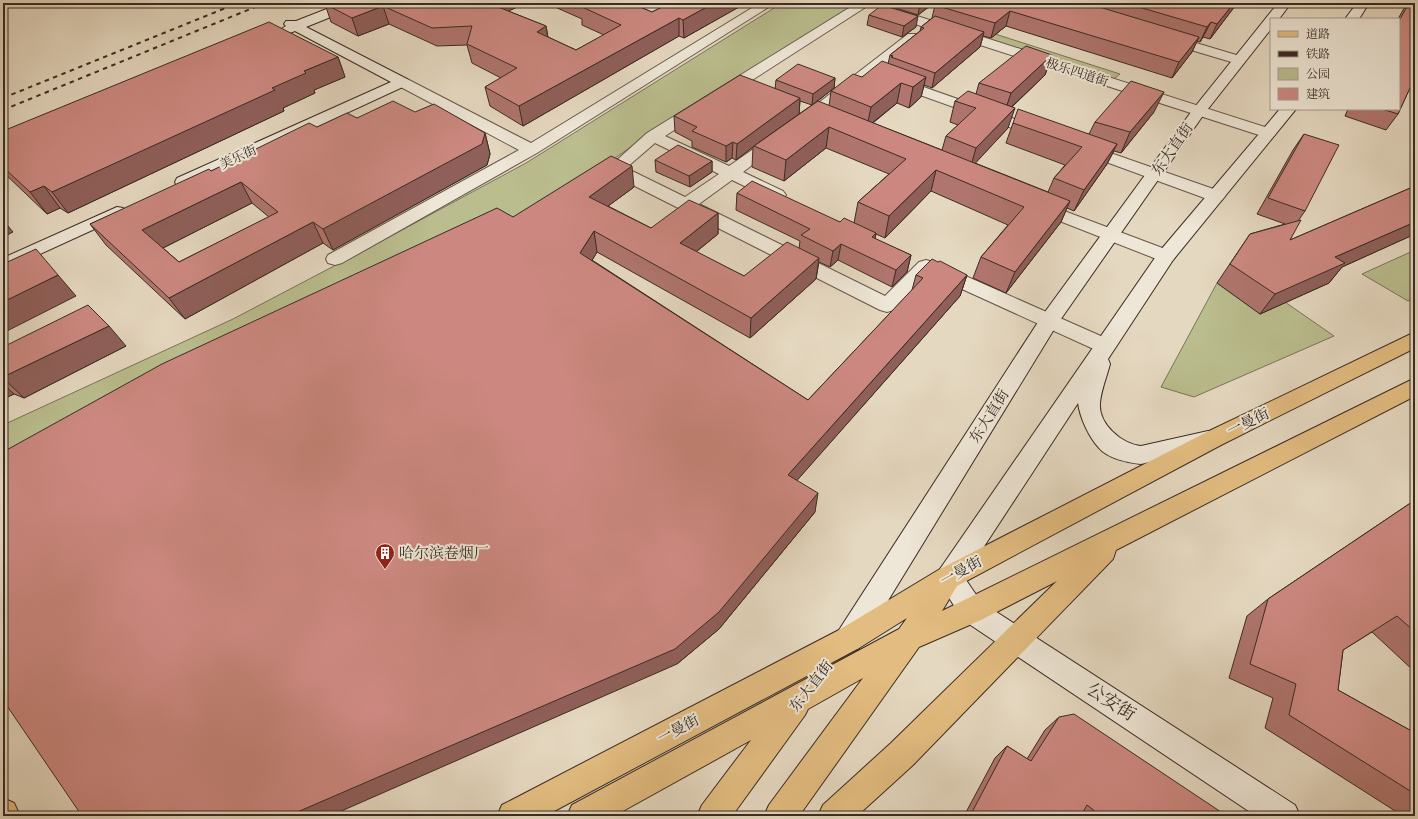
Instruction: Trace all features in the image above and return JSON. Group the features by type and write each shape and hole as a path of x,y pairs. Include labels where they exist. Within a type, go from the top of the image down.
{"main road":[{"name":"一曼街","path":"513,816 849,639 949,577 1213,439 1415,339"},
{"name":"一曼街","path":"583,816 800,700 909,638 972,611 1415,386"},
{"path":"834,816 902,754 1118,537"},
{"path":"780,816 909,638 949,577"},
{"name":"东大直街","path":"714,816 800,700 849,639"}],"street":[{"path":"294,25 342,3"},
{"path":"275,32 352,3"},
{"path":"335,259 531,150 769,3"},
{"path":"866,3 653,136 615,169 887,306 919,262 1105,346"},
{"name":"极乐四道街","path":"866,3 1268,133"},
{"name":"东大直街","path":"1272,18 1285,3"},
{"path":"1353,18 1363,3"},
{"path":"929,24 935,10"},
{"path":"686,205 732,173 820,117 868,72 929,24 954,16"},
{"name":"东大直街","path":"849,639 1049,321 1199,111 1270,20"},
{"path":"294,25 531,150"},
{"path":"1150,33 1238,60"},
{"path":"868,72 1216,196"},
{"path":"1130,89 1139,76"},
{"name":"美乐街","path":"166,190 402,82"},
{"path":"738,83 758,92"},
{"path":"792,106 820,117"},
{"path":"949,577 1166,256 1287,110"},
{"path":"653,136 790,201"},
{"path":"1020,199 1166,256"},
{"path":"3,265 130,206"},
{"path":"1105,346 1089,404 1094,421 1107,442 1129,454 1141,455 1213,439"},
{"name":"公安街","path":"949,577 972,611 1269,812"}],"green space":[{"path":"782,3 857,3 646,136 558,199 3,474 3,425 233,319 526,163"},
{"path":"964,24 1120,74 1111,81 958,30"},
{"path":"1415,250 1415,298 1408,301 1362,274"},
{"path":"1217,283 1260,314 1285,302 1334,336 1194,397 1161,387"}],"building":[{"path":"488,3 546,26 537,32 576,50 621,25 580,6 586,4 585,3 630,3 652,12 670,3 714,3 683,20 679,18 519,106 485,87 517,68 467,44 472,26 432,28 383,6 352,18 325,4"},
{"path":"937,3 1086,3 1199,37 1179,62 1010,11 995,23 935,5"},
{"path":"1125,3 1234,3 1217,24 1211,22 1207,27"},
{"path":"1409,3 1415,3 1415,77 1400,110 1400,19"},
{"path":"882,5 918,16 904,26 869,15"},
{"path":"935,16 984,32 935,73 891,57 893,56 890,55 924,28 921,27"},
{"path":"269,22 338,57 304,71 306,73 272,88 275,90 52,192 44,186 30,192 3,167 3,131"},
{"path":"1026,46 1052,55 1011,93 979,83"},
{"path":"882,61 926,77 913,87 901,83 871,107 831,91 853,74 862,77"},
{"path":"798,64 835,78 813,94 776,80"},
{"path":"740,75 800,98 737,144 733,142 726,146 692,131 697,127 674,116"},
{"path":"1131,81 1164,92 1130,132 1095,122"},
{"path":"968,91 1015,108 976,148 946,136 976,108 955,101"},
{"path":"393,101 415,112 434,104 485,133 482,144 323,229 313,222 169,298 90,224 209,169 211,171 309,123 317,127 347,113 357,118","holes":["241,182 278,212 179,262 142,230"]},
{"path":"818,101 1070,201 1015,272 981,257 1024,207 936,170 889,216 858,202 906,159 829,127 786,160 754,146"},
{"path":"1018,109 1117,144 1084,190 1054,178 1082,147 1013,123"},
{"path":"1385,110 1400,110 1398,114"},
{"path":"1304,134 1339,145 1305,211 1268,198"},
{"path":"678,145 712,161 689,176 655,160"},
{"name":"哈尔滨卷烟厂","path":"611,156 632,166 589,197 651,228 689,200 718,213 680,243 744,276 787,242 819,258 751,318 594,231 580,253 808,400 923,278 916,275 932,259 938,262 940,261 967,275 788,475 818,493 719,612 675,649 288,816 82,816 3,700 3,452 162,364 497,208 513,217"},
{"path":"752,181 840,222 844,218 876,233 872,237 911,255 896,270 841,244 833,251 801,235 810,229 737,193"},
{"path":"1415,186 1415,222 1335,257 1345,263 1275,294 1230,264 1250,234 1301,220 1290,240"},
{"path":"36,249 58,275 3,302 3,264"},
{"path":"88,305 109,326 3,377 3,347"},
{"path":"1415,500 1415,632 1397,616 1343,650 1338,690 1415,733 1415,794 1289,715 1296,684 1250,664 1268,599"},
{"path":"1074,714 1227,816 1101,816 1087,805 1081,816 970,816 1007,746 1031,761 1059,717"}],"railway":[{"path":"3,98 238,3"},
{"path":"3,110 265,3"}],"place":[{"name":"哈尔滨卷烟厂","path":"385,570"}]}
